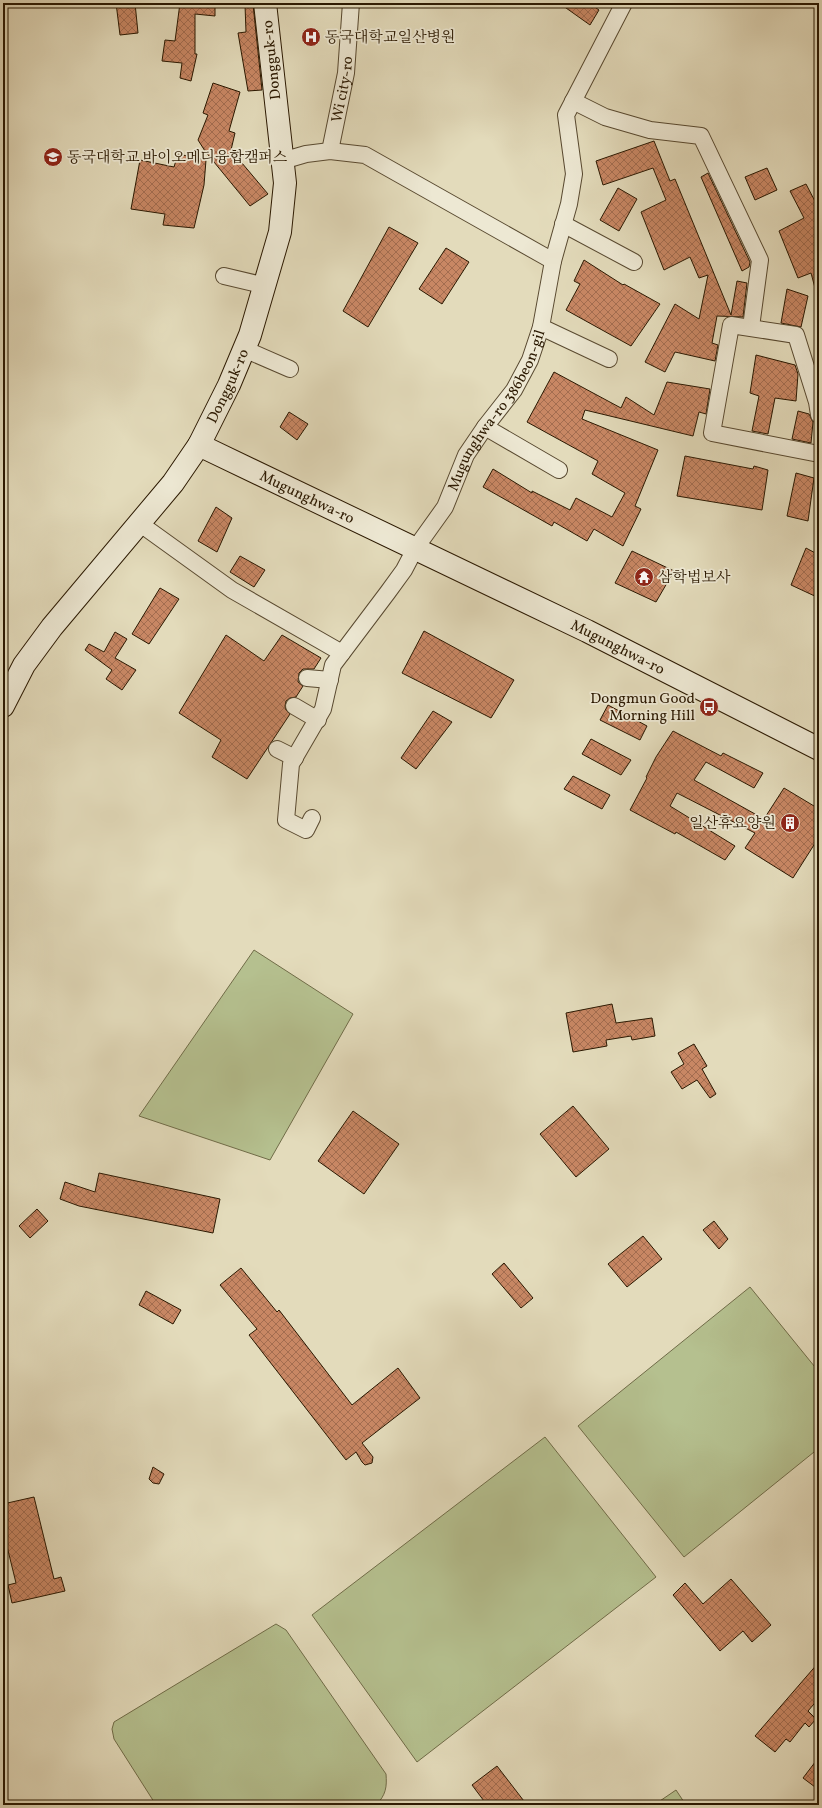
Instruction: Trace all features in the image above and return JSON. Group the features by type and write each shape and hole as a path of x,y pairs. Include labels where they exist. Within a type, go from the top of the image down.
{"street":[{"name":"Dongguk-ro","path":"3,706 24,665 52,627 173,483 199,445 229,385 250,335 266,286 280,232 285,183 265,3"},
{"name":"Wi city-ro","path":"330,151 346,73 351,3"},
{"name":"Mugunghwa-ro 386beon-gil","path":"415,549 445,507 466,455 485,427 514,390 530,360 541,327 553,261 569,204 574,174 566,115 624,3"},
{"path":"573,101 605,117 650,130 701,136 760,260 751,327"},
{"path":"282,161 306,154 330,151 365,155 553,261"},
{"path":"563,224 634,262"},
{"path":"224,276 266,286"},
{"path":"819,415 817,402 796,335 730,325 712,433 819,454"},
{"path":"541,327 609,359"},
{"path":"244,349 290,369"},
{"path":"485,427 559,470"},
{"name":"Mugunghwa-ro","path":"199,445 587,631 819,749"},
{"path":"139,523 232,590 342,653"},
{"path":"312,818 306,830 286,820 291,764 318,720 323,709 333,665 404,570 415,549"},
{"path":"307,678 330,680"},
{"path":"294,706 318,720"},
{"path":"277,749 295,758"}],"green space":[{"path":"254,950 353,1014 270,1160 139,1116"},
{"path":"750,1287 819,1372 819,1448 684,1557 578,1426"},
{"path":"545,1437 656,1577 417,1762 312,1615"},
{"path":"276,1624 286,1630 386,1774 386,1787 382,1798 376,1805 156,1805 114,1739 112,1729 114,1722"},
{"path":"676,1790 686,1805 654,1805"}],"building":[{"path":"116,3 135,3 138,33 120,35"},
{"path":"180,3 215,3 215,16 195,14 195,54 197,54 191,81 180,78 182,63 162,61 165,40 175,41"},
{"path":"559,3 589,3 599,10 590,25"},
{"path":"253,4 262,90 248,91 238,33 246,32 245,5"},
{"path":"213,83 240,92 229,131 235,133 231,150 268,194 250,206 205,151 198,140 208,115 203,113"},
{"path":"654,141 670,181 675,179 731,315 737,281 747,283 743,317 717,316 712,343 718,345 715,361 675,352 665,372 645,362 675,304 699,319 708,275 699,278 690,257 664,270 641,212 666,200 653,168 603,185 596,161"},
{"path":"178,154 206,160 204,185 194,228 163,225 165,214 131,209 140,160 174,167"},
{"path":"767,168 777,190 755,200 745,177"},
{"path":"708,173 750,262 749,267 742,271 701,177"},
{"path":"806,184 819,209 819,287 815,288 811,273 798,278 779,231 804,218 790,191"},
{"path":"618,188 637,199 619,231 600,220"},
{"path":"389,227 418,243 368,327 343,311"},
{"path":"446,248 469,262 442,304 419,289"},
{"path":"584,260 623,285 624,284 660,304 631,346 566,310 580,284 574,281"},
{"path":"787,289 808,296 801,327 781,323"},
{"path":"756,355 795,365 798,374 796,401 775,398 768,434 752,431 759,396 750,393"},
{"path":"554,372 621,408 626,397 654,415 667,382 710,389 706,414 699,412 693,436 585,410 582,419 658,450 635,506 641,509 623,546 594,529 587,541 554,522 552,526 483,487 493,469 532,493 532,491 570,510 576,498 612,517 625,493 592,474 598,461 527,422"},
{"path":"798,411 809,414 813,422 811,443 792,439"},
{"path":"289,412 308,424 297,440 280,427"},
{"path":"685,456 753,469 754,466 768,470 762,510 677,496"},
{"path":"796,473 814,478 808,521 787,516"},
{"path":"216,507 232,518 217,552 198,541"},
{"path":"806,548 819,555 819,598 791,585"},
{"name":"삼학법보사","path":"632,551 674,571 656,602 615,583"},
{"path":"240,556 265,570 254,587 230,572"},
{"path":"160,588 179,599 149,644 132,634"},
{"path":"424,631 514,680 491,718 402,673"},
{"path":"115,632 127,639 115,658 136,670 122,690 106,679 112,670 85,650 89,644 104,652"},
{"path":"226,635 264,661 282,635 321,658 314,669 303,669 299,673 298,682 303,686 296,697 290,698 286,701 286,710 290,714 247,779 212,757 221,740 179,713"},
{"path":"608,705 647,726 640,740 600,720"},
{"path":"433,711 452,722 416,769 401,758"},
{"path":"673,731 721,756 723,753 763,773 754,788 706,762 694,780 764,819 784,788 819,809 819,837 793,878 745,848 755,833 677,793 670,806 735,846 725,860 676,832 675,834 630,810 656,757"},
{"path":"591,739 631,760 621,775 582,754"},
{"path":"573,776 610,795 602,809 564,789"},
{"path":"612,1004 616,1023 652,1018 655,1036 632,1040 631,1036 606,1040 607,1046 573,1052 566,1013"},
{"path":"694,1044 707,1066 702,1069 716,1094 710,1098 697,1080 682,1089 671,1072 684,1064 678,1053"},
{"path":"573,1106 609,1149 576,1177 540,1134"},
{"path":"353,1111 399,1144 364,1194 318,1161"},
{"path":"99,1173 220,1199 213,1233 79,1206 60,1199 65,1182 95,1192"},
{"path":"37,1209 48,1221 30,1238 19,1226"},
{"path":"714,1221 728,1239 719,1249 703,1230"},
{"path":"643,1236 662,1259 627,1287 608,1264"},
{"path":"504,1263 533,1298 521,1308 492,1274"},
{"path":"241,1268 277,1312 279,1310 352,1405 398,1368 420,1398 362,1443 373,1457 372,1463 365,1465 356,1452 346,1460 249,1335 257,1329 220,1285"},
{"path":"146,1291 181,1310 173,1324 139,1305"},
{"path":"153,1467 164,1474 159,1484 153,1483 149,1479"},
{"path":"34,1497 54,1579 61,1577 65,1591 12,1603 8,1585 16,1583 3,1530 3,1504"},
{"path":"731,1579 771,1625 752,1642 743,1631 720,1651 673,1595 685,1583 703,1604"},
{"path":"819,1662 819,1698 808,1711 816,1719 809,1727 805,1723 790,1742 786,1739 775,1752 755,1736"},
{"path":"819,1757 819,1790 803,1778"},
{"path":"497,1766 527,1805 487,1805 472,1785"}],"place":[{"name":"동국대학교일산병원","path":"311,37"},
{"name":"동국대학교 바이오메디융합캠퍼스","path":"53,157"},
{"name":"삼학법보사","path":"644,577"},
{"name":"Dongmun Good Morning Hill","path":"709,707"},
{"name":"일산휴요양원","path":"790,823"}]}
